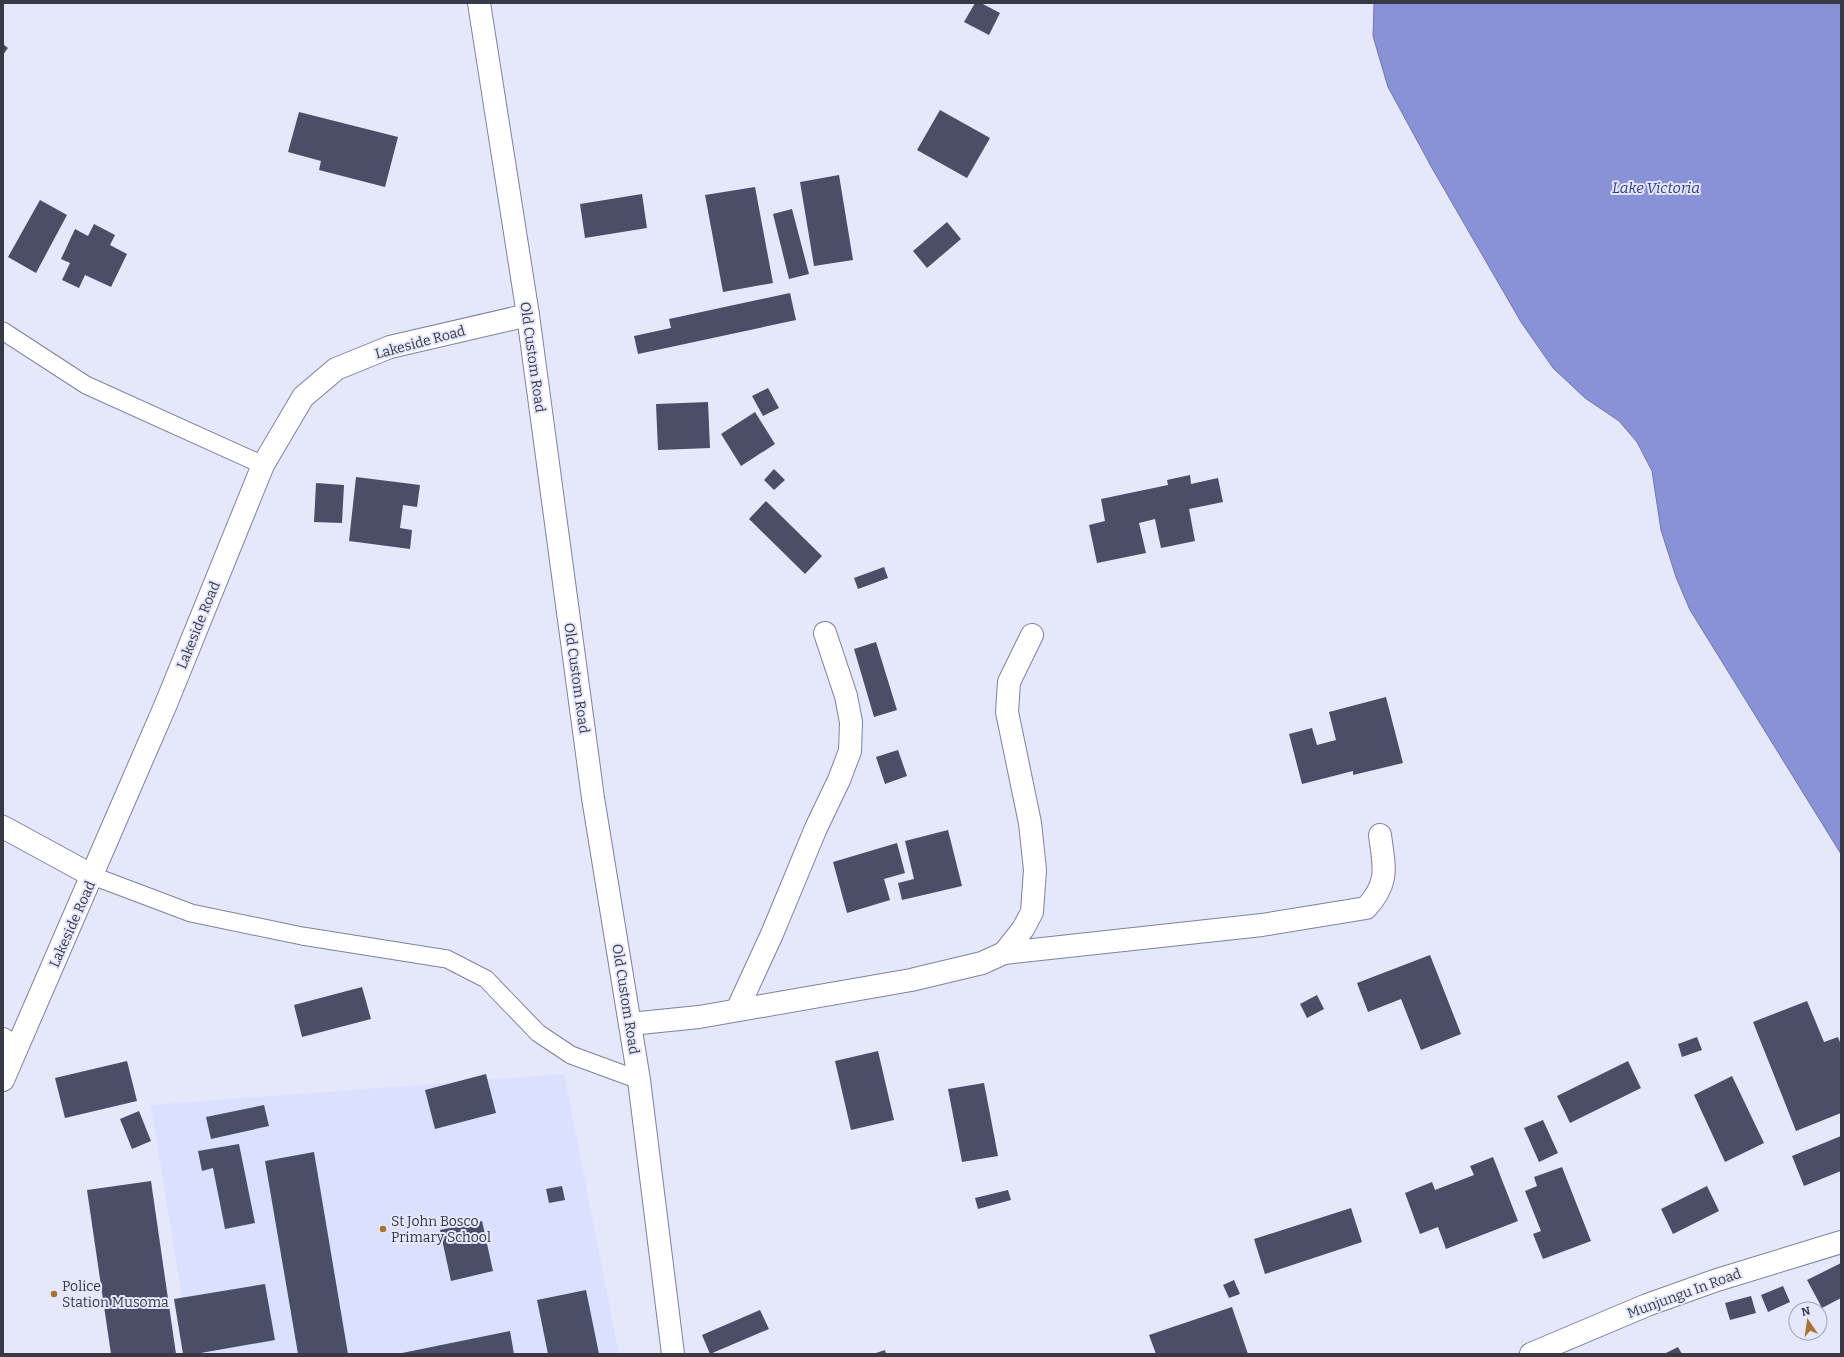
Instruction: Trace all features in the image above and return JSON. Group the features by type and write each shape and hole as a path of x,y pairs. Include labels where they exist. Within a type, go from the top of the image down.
{"street":[{"name":"Old Custom Road","path":"479,3 528,315 593,798 639,1080 673,1354"},
{"name":"Lakeside Road","path":"3,1080 10,1044 93,876 169,697 263,465 303,397 336,369 390,347 528,315"},
{"path":"737,1010 772,934 816,828 839,780 850,751 851,722 846,696 825,633"},
{"path":"1004,953 1023,929 1032,912 1035,870 1030,823 1007,712 1009,682 1032,635"},
{"path":"3,827 93,876"},
{"path":"630,1024 699,1017 911,980 982,963 1004,953 1262,925 1366,908 1378,895 1383,881 1384,865 1380,835"},
{"name":"Munjungu In Road","path":"1531,1354 1648,1305 1717,1280 1841,1242"}],"lane":[{"path":"3,331 86,385 263,465"},
{"path":"93,876 192,913 302,936 447,959 486,979 538,1033 571,1055 639,1080"}],"shaded area":[{"name":"St John Bosco Primary School","path":"564,1074 619,1354 191,1354 151,1105"}],"water":[{"name":"Lake Victoria","path":"1374,3 1841,3 1841,854 1690,610 1676,577 1661,530 1652,471 1637,442 1619,421 1585,398 1553,368 1521,322 1432,168 1388,87 1373,36"}],"building":[{"path":"975,3 981,3 1000,13 989,35 964,22"},
{"path":"3,44 8,48 3,55"},
{"path":"940,110 990,138 967,178 917,150"},
{"path":"299,112 398,137 385,187 319,170 321,161 288,152"},
{"path":"839,175 853,260 814,266 800,182"},
{"path":"755,187 773,283 723,292 705,195"},
{"path":"642,194 647,228 585,238 580,204"},
{"path":"40,200 67,215 36,273 8,257"},
{"path":"792,209 809,274 789,279 773,214"},
{"path":"947,222 961,239 927,268 913,251"},
{"path":"94,224 115,235 110,245 127,254 111,287 85,275 79,288 62,280 70,263 61,259 75,229 88,236"},
{"path":"790,293 796,320 638,354 634,336 671,328 669,319"},
{"path":"768,388 779,408 763,416 752,396"},
{"path":"708,402 710,448 658,450 656,404"},
{"path":"755,412 775,444 741,466 721,434"},
{"path":"774,469 785,480 774,490 764,480"},
{"path":"1190,475 1191,484 1218,478 1223,502 1189,509 1195,541 1161,548 1155,519 1139,523 1146,553 1097,563 1089,525 1105,521 1101,499 1168,485 1167,480"},
{"path":"356,477 420,485 417,507 403,505 400,528 412,530 410,549 349,541"},
{"path":"316,483 344,485 342,523 314,522"},
{"path":"766,501 822,556 805,574 749,519"},
{"path":"884,567 888,578 858,589 854,578"},
{"path":"876,642 897,710 874,717 854,649"},
{"path":"1386,697 1403,763 1353,775 1353,771 1302,784 1289,734 1312,728 1317,745 1336,740 1329,712"},
{"path":"898,750 907,776 885,784 876,757"},
{"path":"948,830 962,886 902,900 898,883 914,879 905,841"},
{"path":"897,843 905,873 884,879 890,900 847,913 833,862"},
{"path":"1430,955 1461,1034 1421,1050 1401,999 1368,1012 1357,983"},
{"path":"362,987 371,1019 302,1037 294,1005"},
{"path":"1317,995 1324,1009 1307,1018 1300,1004"},
{"path":"1807,1001 1824,1042 1838,1037 1841,1045 1841,1113 1796,1131 1753,1022"},
{"path":"1697,1037 1702,1050 1682,1057 1678,1044"},
{"path":"878,1051 894,1120 851,1130 835,1061"},
{"path":"127,1061 137,1101 65,1118 55,1078"},
{"path":"1628,1061 1641,1088 1570,1123 1557,1096"},
{"path":"486,1074 496,1113 435,1129 425,1090"},
{"path":"1732,1076 1764,1143 1725,1162 1694,1095"},
{"path":"984,1083 998,1156 962,1162 948,1089"},
{"path":"264,1105 269,1126 211,1139 206,1117"},
{"path":"139,1111 151,1141 132,1149 120,1119"},
{"path":"1543,1120 1558,1153 1539,1162 1524,1128"},
{"path":"1841,1136 1841,1171 1804,1186 1792,1156"},
{"path":"239,1144 255,1223 225,1229 213,1168 202,1171 198,1151"},
{"path":"314,1152 348,1354 298,1354 265,1161"},
{"path":"1493,1157 1518,1221 1446,1249 1438,1227 1420,1234 1405,1193 1432,1182 1435,1190 1474,1175 1470,1166"},
{"path":"1562,1167 1591,1241 1543,1259 1533,1234 1541,1231 1525,1191 1537,1186 1534,1177"},
{"path":"151,1181 176,1354 111,1354 87,1190"},
{"path":"562,1186 565,1200 549,1203 546,1189"},
{"path":"1707,1186 1719,1211 1673,1234 1661,1209"},
{"path":"1008,1190 1011,1200 978,1209 975,1198"},
{"path":"1351,1208 1362,1242 1265,1274 1254,1239"},
{"path":"482,1221 493,1271 451,1281 440,1230"},
{"path":"1841,1263 1841,1298 1828,1305 1828,1301 1818,1301 1807,1280"},
{"path":"1234,1280 1240,1294 1229,1298 1223,1285"},
{"path":"265,1284 275,1340 195,1354 183,1354 174,1299"},
{"path":"1783,1286 1790,1301 1768,1312 1761,1295"},
{"path":"586,1290 599,1354 548,1354 537,1300"},
{"path":"1751,1296 1756,1313 1730,1320 1725,1303"},
{"path":"1232,1307 1248,1354 1156,1354 1149,1335"},
{"path":"760,1310 769,1329 710,1354 702,1335"},
{"path":"510,1331 514,1354 402,1354 402,1353"},
{"path":"1678,1347 1682,1354 1664,1354"},
{"path":"885,1350 886,1354 873,1354"}],"place":[{"name":"St John Bosco Primary School","path":"383,1229"},
{"name":"Police Station Musoma","path":"54,1294"}]}
